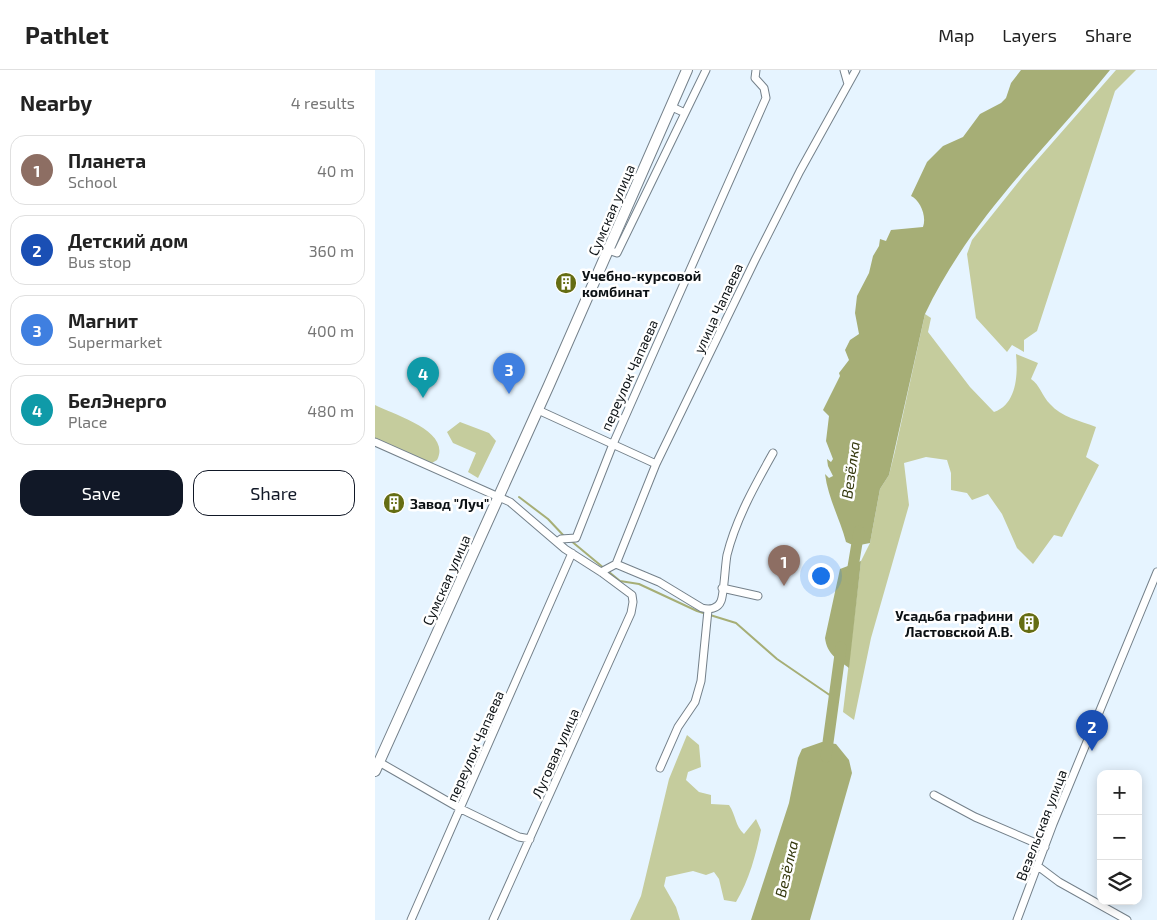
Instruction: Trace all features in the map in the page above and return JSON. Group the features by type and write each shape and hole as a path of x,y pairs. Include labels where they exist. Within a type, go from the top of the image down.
{"main road":[{"name":"Сумская улица","path":"377,766 538,410 687,70"}],"street":[{"path":"608,250 617,253 706,70"},
{"name":"переулок Чапаева","path":"557,542 561,539 576,538 613,444 766,98 764,88 755,78 756,70"},
{"path":"844,70 848,84"},
{"name":"улица Чапаева","path":"616,564 656,464 755,260 856,70"},
{"path":"672,107 685,113"},
{"path":"538,410 656,464"},
{"path":"375,442 510,502 557,542 601,572 616,564 659,582 708,610 719,606 723,599 728,553 734,535 748,498 773,453"},
{"name":"переулок Чапаева","path":"411,920 572,553"},
{"name":"Луговая улица","path":"493,920 631,613 632,595 601,572"},
{"name":"Везельская улица","path":"1017,920 1157,572"},
{"path":"723,588 759,596"},
{"path":"660,768 678,727 697,695 701,681 708,610"},
{"path":"377,766 519,837 530,839"},
{"path":"934,795 991,825 1045,847"},
{"path":"1039,867 1059,882 1127,920"}],"shaded area":[{"path":"1116,70 1136,70 1115,91 1037,331 1024,340 1024,352 1012,345 1007,352 976,318 967,254 972,240 1024,175"},
{"path":"925,314 931,318 928,332 970,387 994,412 1002,408 1012,395 1017,370 1016,354 1038,363 1031,379 1037,384 1050,404 1065,415 1096,427 1086,457 1099,465 1062,537 1054,535 1033,564 1017,548 1002,514 988,494 972,500 967,493 951,490 951,473 947,460 926,457 904,463 909,505 871,638 854,720 843,712 861,561 870,543 880,489 889,475"},
{"path":"375,405 419,425 429,432 436,441 439,450 437,460 432,463 375,438"},
{"path":"460,422 489,433 496,441 478,478 468,472 476,453 453,443 447,432"},
{"path":"687,735 699,745 701,767 688,772 686,780 699,792 711,795 711,804 729,805 739,828 744,834 756,819 761,830 752,867 736,902 724,900 719,879 714,872 706,875 693,871 666,877 664,886 676,907 680,920 630,920 641,896 669,779"}],"water":[{"path":"1021,70 1110,70 986,216 943,280 925,314 889,475 880,489 870,543 855,546 846,542 827,483 825,474 829,478 833,476 827,459 831,462 833,459 826,441 829,416 823,410 840,376 839,373 849,360 845,350 850,340 859,334 855,313 857,296 869,273 880,239 886,241 891,230 923,227 922,209 911,196 927,162 943,146 963,137 980,114 1001,103 1006,98 1011,83"},
{"path":"861,561 849,668 830,652 825,638 840,569"},
{"path":"822,742 836,744 849,760 852,773 810,920 751,920 789,803 798,758 802,749"}],"waterway":[{"path":"519,497 548,519 564,536"},
{"name":"Везёлка","path":"851,579 859,531"},
{"path":"570,540 605,569"},
{"path":"609,572 620,581 639,584 697,611 736,623 777,659 834,698"},
{"name":"Везёлка","path":"826,757 841,647"}],"place":[{"name":"Учебно-курсовой комбинат","path":"566,283"},
{"name":"Магнит","path":"509,394"},
{"name":"БелЭнерго","path":"423,398"},
{"name":"Завод \"Луч\"","path":"394,503"},
{"name":"Планета","path":"784,586"},
{"name":"Усадьба графини Ластовской А.В.","path":"1029,623"},
{"name":"Детский дом","path":"1092,751"}]}
